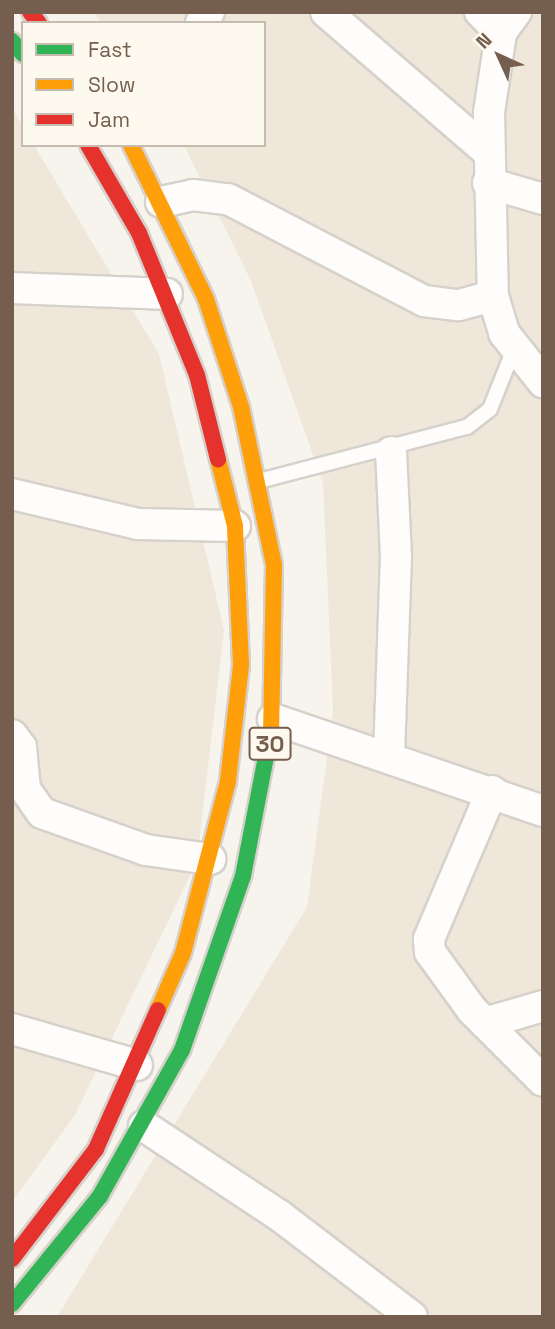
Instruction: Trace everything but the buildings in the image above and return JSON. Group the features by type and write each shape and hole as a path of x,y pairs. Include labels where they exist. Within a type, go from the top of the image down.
{"main road":[{"name":"30","path":"12,1259 26,1225 96,1149 138,1065 183,953 210,859 228,782 241,665 235,526 197,375 167,294 89,147"},
{"name":"30","path":"12,1304 68,1243 144,1126 197,1016 228,925 273,719 277,666 274,565 259,481 206,299 132,147"},
{"path":"241,665 277,666"}],"street":[{"path":"326,12 487,150"},
{"path":"480,12 508,23 487,150 493,296 514,349 543,382"},
{"path":"488,183 543,199"},
{"path":"160,202 193,195 228,199 424,301 458,306 493,296"},
{"path":"12,288 167,294"},
{"path":"389,756 396,556 391,452"},
{"path":"12,494 138,524 235,526"},
{"path":"273,719 492,791 543,811"},
{"path":"12,735 21,747 24,789 42,813 146,850 210,859"},
{"path":"492,791 429,939 435,963 485,1023 543,1081"},
{"path":"485,1023 543,1006"},
{"path":"12,1029 138,1065"},
{"path":"144,1126 280,1216 412,1317"}],"lane":[{"path":"259,481 391,452 480,419 514,349"}],"shaded area":[{"path":"93,12 543,12 543,1317 57,1317 307,907 333,711 323,483 251,281 185,147 266,147 266,21 100,21"},
{"path":"12,108 21,123 21,147 35,147 159,354 224,630 197,861 75,1115 12,1202"}],"traffic: fast":[{"path":"12,41 21,52"},
{"path":"12,1304 100,1196 182,1050 243,876 271,731"}],"traffic: slow":[{"path":"132,147 206,299 241,407 274,565 271,731"},
{"path":"158,1010 183,953 228,781 241,665 235,526 218,459"}],"traffic: jam":[{"path":"30,12 37,21"},
{"path":"89,147 139,233 197,375 218,459"},
{"path":"12,1259 96,1149 158,1010"}]}
